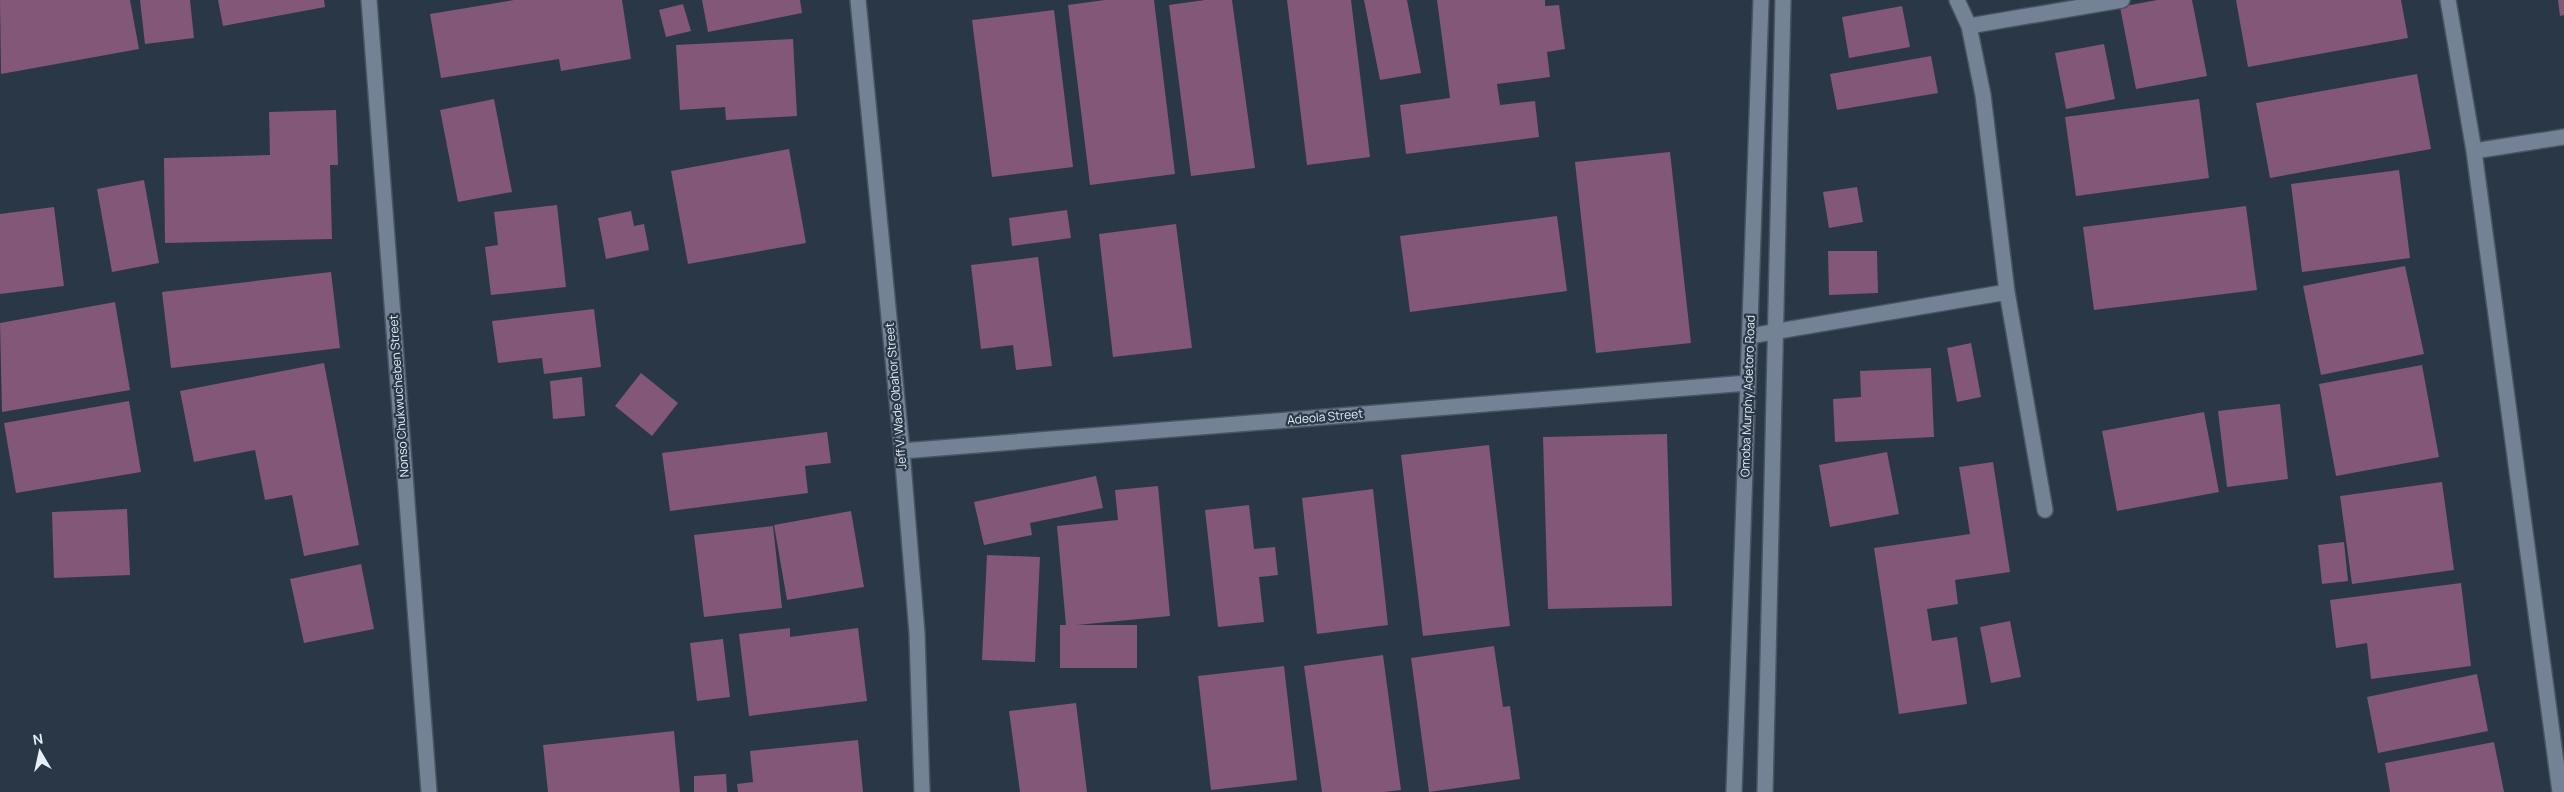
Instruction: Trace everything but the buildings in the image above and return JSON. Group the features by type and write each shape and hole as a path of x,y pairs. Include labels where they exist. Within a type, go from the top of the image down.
{"street":[{"name":"Nonso Chukwucheben Street","path":"369,0 429,792"},
{"name":"Jeff V. Wade Obahor Street","path":"858,0 902,451 917,633 922,792"},
{"name":"Omoba Murphy Adetoro Road","path":"1734,792 1761,0"},
{"path":"1765,792 1777,331 1783,0"},
{"path":"1957,0 1969,26 1983,95 2007,292 2045,510"},
{"path":"1969,26 2122,0"},
{"path":"2448,0 2474,151 2560,792"},
{"path":"2474,151 2564,137"},
{"path":"1750,336 2007,292"},
{"name":"Adeola Street","path":"902,451 1748,383"}]}
